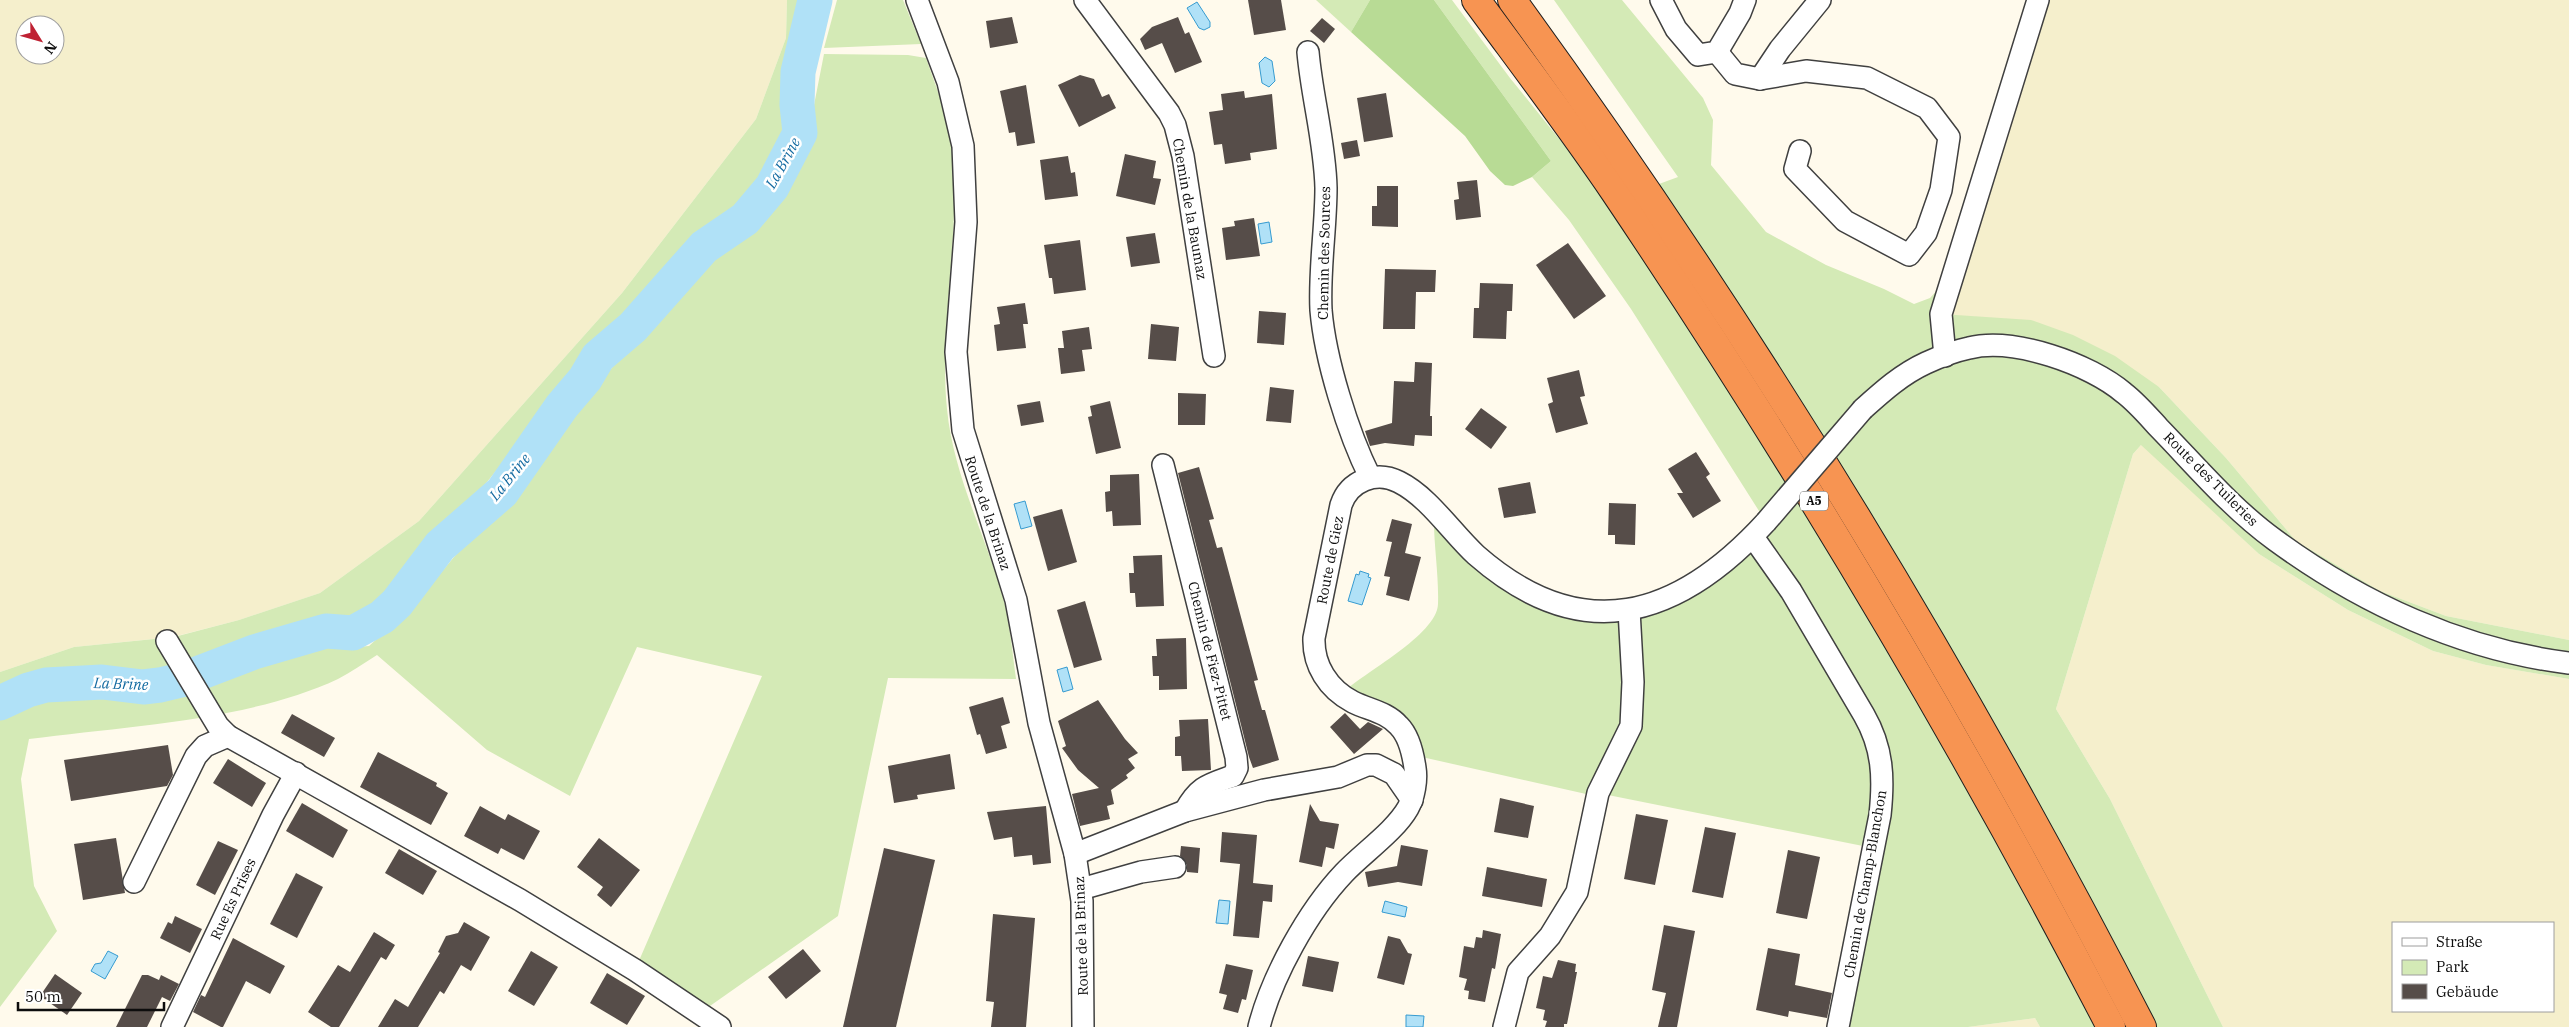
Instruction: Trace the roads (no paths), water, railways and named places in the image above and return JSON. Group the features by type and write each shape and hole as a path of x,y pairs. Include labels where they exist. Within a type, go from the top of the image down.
{"highway":[{"name":"A5","path":"1476,0 1613,190 1754,404 1887,620 1942,715 2025,864 2111,1027"},
{"name":"A5","path":"1512,0 1613,141 1707,280 1859,520 2017,791 2142,1027"}],"street":[{"name":"Route de la Brinaz","path":"917,0 948,82 963,146 966,222 956,352 963,430 1016,600 1039,723 1075,854 1081,889 1084,1027"},
{"name":"Chemin de la Baumaz","path":"1085,0 1159,100 1175,125 1183,156 1214,356"},
{"path":"1661,0 1676,29 1698,55 1717,52"},
{"path":"1717,52 1740,13 1744,0"},
{"path":"1760,78 1780,48 1820,0"},
{"path":"1945,356 1941,314 2038,0"},
{"name":"Chemin des Sources","path":"1308,52 1326,189 1322,278 1323,326 1334,376 1361,458 1370,477"},
{"path":"1717,52 1735,74 1760,78 1806,71 1867,78 1927,108 1949,137 1941,190 1926,233 1909,255 1845,221 1795,169 1800,151"},
{"name":"Route des Tuileries","path":"1760,529 1863,408 1907,373 1971,347 1997,346 2047,354 2086,369 2124,392 2238,509 2274,539 2315,568 2386,607 2439,632 2491,648 2569,663"},
{"name":"Chemin de Fiez-Pittet","path":"1163,465 1237,762 1237,768 1233,776 1205,785 1194,796 1185,811"},
{"path":"1370,477 1399,482 1434,512 1476,554 1511,582 1530,592 1574,608 1629,610 1650,606 1691,588 1708,576 1760,529"},
{"name":"Route de Giez","path":"1259,1027 1280,970 1306,925 1342,875 1400,818 1412,800 1416,770 1408,743 1400,726 1387,716 1352,702 1341,694 1320,671 1314,653 1314,638 1344,496 1357,483 1370,477"},
{"name":"Chemin de Champ-Blanchon","path":"1760,529 1791,591 1873,731 1882,760 1883,786 1880,815 1838,1027"},
{"path":"1504,1027 1518,972 1550,936 1577,892 1598,793 1631,726 1633,682 1629,610"},
{"path":"167,640 212,716 228,736 520,900 636,970 720,1027"},
{"path":"134,882 196,756 205,746 228,736"},
{"path":"1075,854 1185,811 1264,790 1338,777 1367,766 1376,765 1394,774 1412,800"},
{"name":"Rue Es Prises","path":"172,1027 273,815 296,773"},
{"path":"1081,889 1140,872 1175,867"}],"water":[{"path":"1197,2 1210,22 1210,27 1204,30 1199,28 1187,8"},
{"path":"1265,57 1272,61 1275,81 1269,87 1262,83 1259,63"},
{"path":"1269,222 1272,242 1261,244 1258,224"},
{"path":"1025,501 1032,526 1021,529 1014,504"},
{"path":"1360,571 1369,574 1368,577 1371,578 1362,605 1348,601 1356,574 1359,575"},
{"path":"1067,667 1073,689 1063,692 1057,670"},
{"path":"1219,900 1230,901 1228,924 1216,923"},
{"path":"1385,901 1407,907 1405,917 1382,912"},
{"path":"108,951 118,956 105,979 91,971 95,964 101,963"},
{"path":"1406,1015 1424,1016 1423,1027 1406,1027"}],"waterway":[{"name":"La Brine","path":"0,703 28,690 46,685 102,682 143,687 160,685 181,680 254,652 326,631 353,633 382,617 397,603 440,546 502,492 562,406 585,379 598,357 633,327 704,247 745,219 772,187 800,133 797,105 798,72 815,0"}]}
